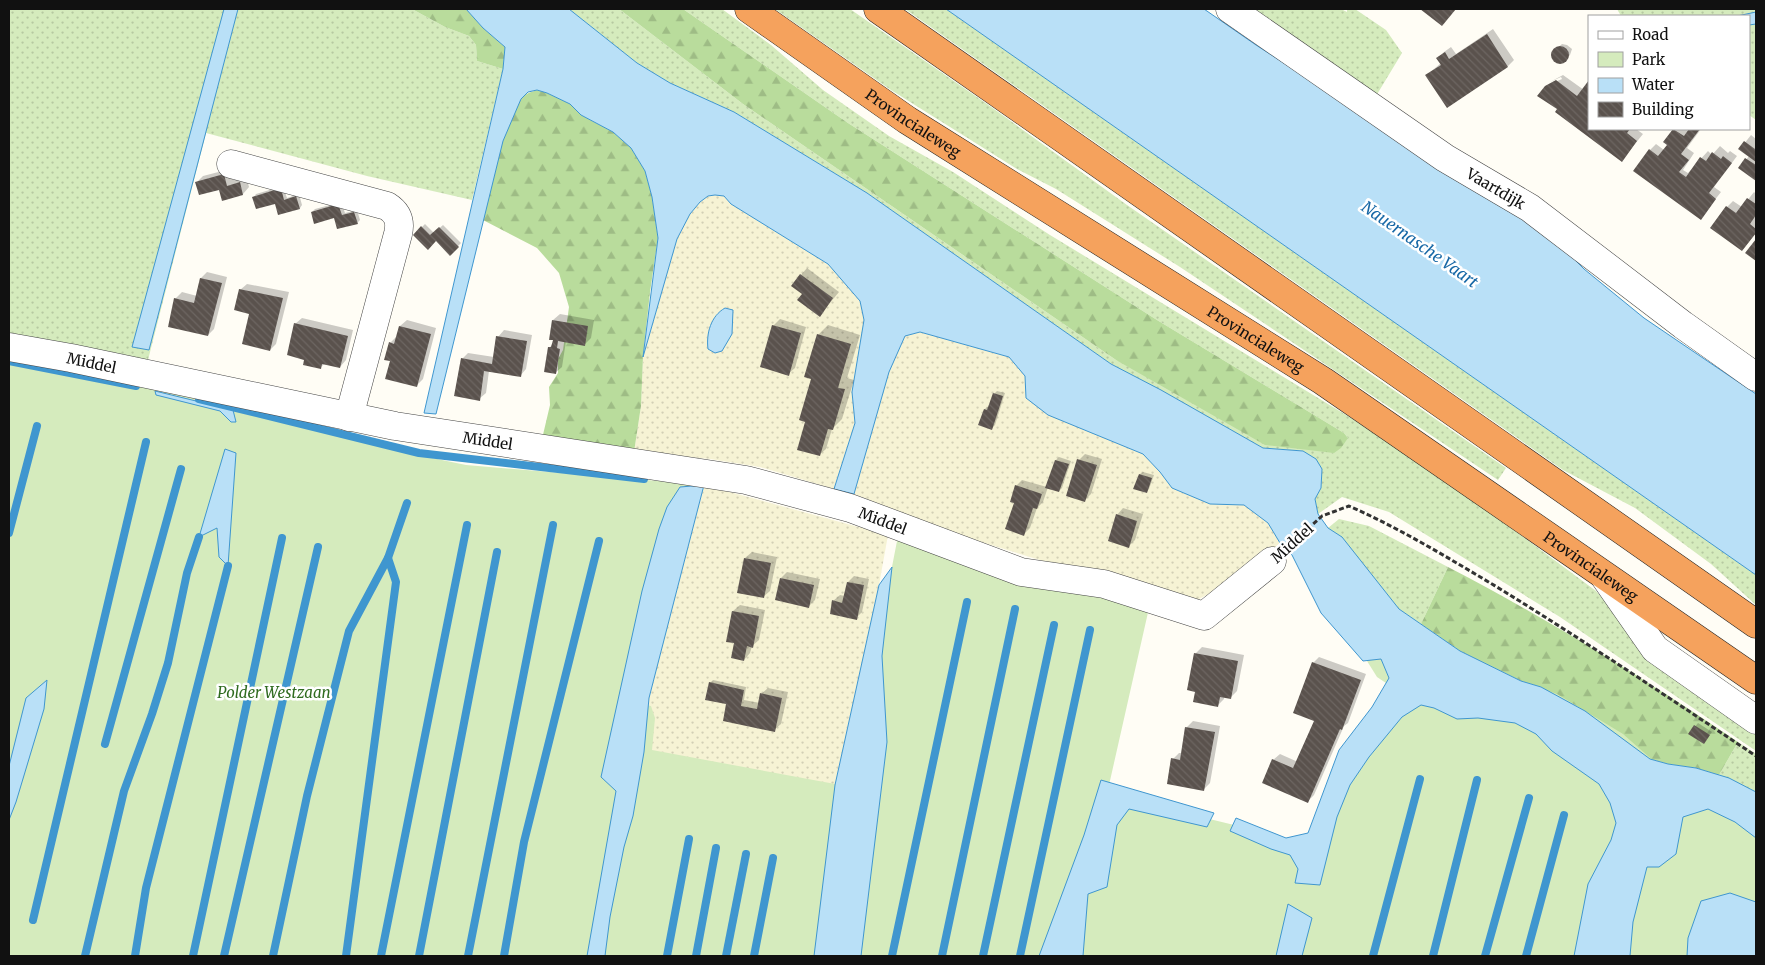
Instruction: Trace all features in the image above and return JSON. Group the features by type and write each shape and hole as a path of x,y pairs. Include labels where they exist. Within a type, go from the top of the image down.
{"highway":[{"name":"Provincialeweg","path":"749,9 907,120 1323,381 1756,680"},
{"path":"878,9 1756,624"}],"street":[{"name":"Vaartdijk","path":"1230,9 1444,158 1530,208 1683,325 1756,377"},
{"path":"232,164 387,206 395,211 399,219 398,234 349,417"},
{"name":"Middel","path":"9,347 71,358 395,426 746,480 850,508 1021,572 1104,584 1204,616 1272,561"},
{"path":"1600,571 1655,649 1756,720"}],"path":[{"name":"Middel","path":"1272,561 1322,516 1349,506 1412,536 1571,632 1756,756"}],"shaded area":[{"path":"707,196 724,196 731,204 828,264 860,301 864,320 852,392 855,423 834,489 760,467 710,459 634,452 641,406 643,357 677,239 690,214 700,202"},
{"path":"920,332 1009,357 1025,376 1026,398 1103,437 1143,454 1172,488 1210,504 1244,505 1268,523 1280,543 1241,577 1197,600 1066,568 955,534 854,494 889,372 905,336"},
{"path":"704,485 888,535 879,585 835,785 644,752 649,698"}],"green space":[{"path":"9,9 412,9 445,27 469,36 476,45 477,61 503,69 472,200 367,176 206,133 148,360 9,335"},
{"path":"412,9 466,9 483,28 505,47 503,69 477,61 476,45 469,36 445,27"},
{"path":"569,9 619,9 743,104 1116,360 1348,438 1344,433 1157,320 848,123 683,9 722,9 771,45 823,90 889,136 953,172 1050,235 1351,418 1476,502 1596,591 1653,655 1756,727 1756,751 1560,617 1389,512 1342,497 1318,514 1315,499 1321,488 1322,469 1303,451 1263,448 1111,364 867,193 734,112 670,83 637,63"},
{"path":"619,9 683,9 848,123 1157,320 1344,433 1348,438 1341,448 1334,453 1265,445 1116,360 743,104"},
{"path":"775,9 850,9 987,104 1127,205 1506,468 1498,480 1180,267 1056,189 1017,169 891,90"},
{"path":"905,9 946,9 1756,575 1756,605 1711,564 1635,508 1563,470"},
{"path":"1248,9 1341,9 1347,12 1347,9 1355,9 1386,30 1402,53 1376,96"},
{"path":"1617,9 1756,9 1756,120 1750,116 1750,15 1620,15"},
{"path":"537,90 570,104 581,115 613,132 631,148 645,171 652,197 658,238 650,292 643,357 641,406 634,452 542,439 550,405 549,387 558,373 558,359 563,350 569,307 559,273 537,248 483,220 498,156 509,121 523,97"},
{"name":"Polder Westzaan","path":"9,361 134,384 242,408 394,450 466,465 694,484 663,587 637,703 651,706 655,718 652,750 835,784 876,666 874,659 898,536 1149,608 1107,794 1271,834 1287,841 1312,844 1395,689 1377,677 1362,653 1307,582 1292,555 1327,528 1399,610 1460,651 1521,681 1557,694 1623,734 1657,764 1756,792 1756,956 9,956"},
{"path":"1339,519 1369,526 1448,567 1421,624 1399,609 1361,562 1328,528"},
{"path":"1448,567 1522,607 1595,650 1738,742 1719,775 1696,768 1650,759 1541,687 1521,681 1460,651 1421,624"},
{"path":"1738,742 1756,754 1756,792 1719,775"}],"water":[{"path":"224,9 238,9 149,350 132,347"},
{"path":"466,9 569,9 637,63 670,83 734,112 867,193 1111,364 1263,448 1303,451 1316,459 1322,469 1321,488 1315,499 1318,514 1328,528 1342,537 1399,609 1460,651 1521,681 1541,687 1585,711 1650,759 1696,768 1729,778 1756,792 1756,838 1735,822 1708,809 1683,817 1676,854 1659,867 1647,867 1633,922 1630,956 1574,956 1588,884 1611,840 1616,823 1610,803 1599,784 1552,751 1536,734 1515,723 1478,718 1457,719 1434,708 1421,705 1402,717 1369,757 1350,785 1337,817 1320,885 1295,883 1298,869 1290,855 1230,831 1236,818 1286,838 1308,833 1339,750 1372,707 1389,678 1381,659 1363,661 1321,613 1292,555 1280,543 1268,523 1244,505 1210,504 1172,488 1143,454 1048,415 1026,398 1025,376 1009,357 920,332 905,336 889,372 854,494 834,489 855,423 852,392 864,320 860,301 828,264 731,204 724,196 708,196 690,214 677,239 643,357 658,238 652,197 645,171 631,148 613,132 581,115 570,104 547,93 537,90 528,92 521,99 503,141 436,414 424,413 503,69 505,47 483,28"},
{"name":"Nauernasche Vaart","path":"946,9 1204,9 1560,245 1584,269 1644,318 1756,394 1756,575"},
{"path":"1756,12 1756,24 1750,25 1750,15 1742,15"},
{"path":"725,308 733,310 732,334 722,351 715,353 708,349 710,326 720,311"},
{"path":"155,391 233,410 236,422 231,422 220,411 156,395"},
{"path":"225,449 236,453 228,566 219,557 217,528 199,537"},
{"path":"704,485 649,698 644,752 633,816 624,847 610,917 605,956 587,956 616,791 601,777 642,591 667,507 680,487"},
{"path":"892,567 882,656 887,742 861,956 814,956 835,785 879,585"},
{"path":"47,680 44,709 9,820 9,766 26,698"},
{"path":"1101,780 1214,813 1207,827 1129,809 1117,825 1107,887 1088,894 1083,956 1039,956 1084,835"},
{"path":"1730,893 1756,902 1756,956 1687,956 1688,938 1701,901"},
{"path":"1288,904 1312,918 1302,956 1276,956"}],"building":[{"path":"1420,9 1456,9 1442,26"},
{"path":"1487,34 1508,67 1447,108 1425,75 1441,65 1436,58 1445,52 1449,59"},
{"path":"1560,46 1566,49 1569,55 1566,61 1560,64 1554,61 1551,55 1554,49"},
{"path":"1556,80 1577,96 1588,81 1588,130 1629,130 1627,133 1637,141 1622,162 1555,112 1557,109 1537,96 1545,86"},
{"path":"1672,130 1684,136 1688,130 1699,130 1681,154 1689,160 1679,172 1686,177 1700,157 1706,161 1712,152 1721,159 1723,156 1732,163 1709,193 1716,199 1701,220 1633,171 1649,149 1658,156 1667,145 1663,142"},
{"path":"1744,141 1755,149 1756,147 1756,162 1738,149"},
{"path":"1745,158 1756,165 1756,181 1738,168"},
{"path":"224,174 227,186 240,182 243,195 222,201 219,190 199,195 195,182"},
{"path":"281,188 284,200 296,196 300,209 278,215 275,204 256,209 252,197"},
{"path":"1747,198 1756,204 1756,215 1750,224 1756,229 1756,233 1742,251 1710,228 1726,206 1736,213"},
{"path":"338,204 342,215 354,212 358,224 337,229 334,218 314,224 311,212"},
{"path":"421,226 430,235 439,227 459,247 450,256 436,241 428,250 413,235"},
{"path":"1756,239 1756,261 1745,253"},
{"path":"800,274 833,298 820,317 797,300 802,294 791,286"},
{"path":"200,278 222,283 208,336 168,327 174,298 194,303"},
{"path":"239,289 283,298 270,351 242,344 249,314 234,310"},
{"path":"552,320 588,326 585,346 558,341 557,348 560,349 556,374 544,372 548,347 551,347 553,340 549,340"},
{"path":"294,323 348,336 340,368 322,364 321,369 303,365 304,360 287,355"},
{"path":"772,325 801,333 789,376 760,367"},
{"path":"399,326 431,334 417,387 385,379 390,361 384,360 389,342 394,344"},
{"path":"817,334 851,344 838,388 845,389 833,430 828,429 820,456 797,450 805,422 799,420 811,379 804,377"},
{"path":"496,336 527,341 521,377 484,371 480,401 454,396 461,358 492,364"},
{"path":"993,393 1003,396 992,430 978,425 984,409 987,410"},
{"path":"1077,459 1097,465 1085,502 1066,496"},
{"path":"1055,460 1069,464 1059,492 1045,488"},
{"path":"1139,474 1152,478 1147,493 1133,489"},
{"path":"1015,485 1042,494 1037,509 1033,508 1024,536 1005,529 1014,503 1010,502"},
{"path":"1116,514 1137,521 1129,548 1108,541"},
{"path":"744,558 771,563 764,598 737,593"},
{"path":"780,578 814,585 809,608 775,600"},
{"path":"847,582 864,585 857,620 830,614 832,600 842,603"},
{"path":"732,611 759,616 753,648 747,646 744,661 731,658 734,643 726,642"},
{"path":"1194,653 1238,661 1231,699 1220,697 1218,707 1193,702 1195,692 1187,690"},
{"path":"1312,662 1361,680 1342,730 1340,729 1308,803 1262,783 1272,759 1293,768 1314,721 1293,713"},
{"path":"709,682 744,690 741,706 757,709 760,693 782,698 775,732 723,721 726,704 705,700"},
{"path":"1694,725 1710,735 1704,744 1688,734"},
{"path":"1185,727 1215,732 1204,791 1167,784 1171,758 1180,760"}],"waterway":[{"path":"9,361 136,386"},
{"path":"199,399 419,453 644,479"},
{"path":"9,533 37,426"},
{"path":"33,920 146,442"},
{"path":"105,744 181,469"},
{"path":"388,558 407,503"},
{"path":"381,956 467,525"},
{"path":"468,956 553,525"},
{"path":"85,956 124,791 168,663 187,573 199,537"},
{"path":"193,956 282,538"},
{"path":"504,956 524,842 599,541"},
{"path":"224,956 318,547"},
{"path":"419,956 497,552"},
{"path":"273,956 307,796 349,631 388,558 396,582 346,956"},
{"path":"135,956 146,888 228,566"},
{"path":"892,956 967,602"},
{"path":"942,956 1015,609"},
{"path":"983,956 1054,625"},
{"path":"1020,956 1090,630"},
{"path":"1373,956 1420,779"},
{"path":"1433,956 1477,780"},
{"path":"1485,956 1529,798"},
{"path":"1526,956 1564,815"},
{"path":"667,956 689,839"},
{"path":"696,956 716,848"},
{"path":"726,956 746,854"},
{"path":"754,956 773,858"}]}
